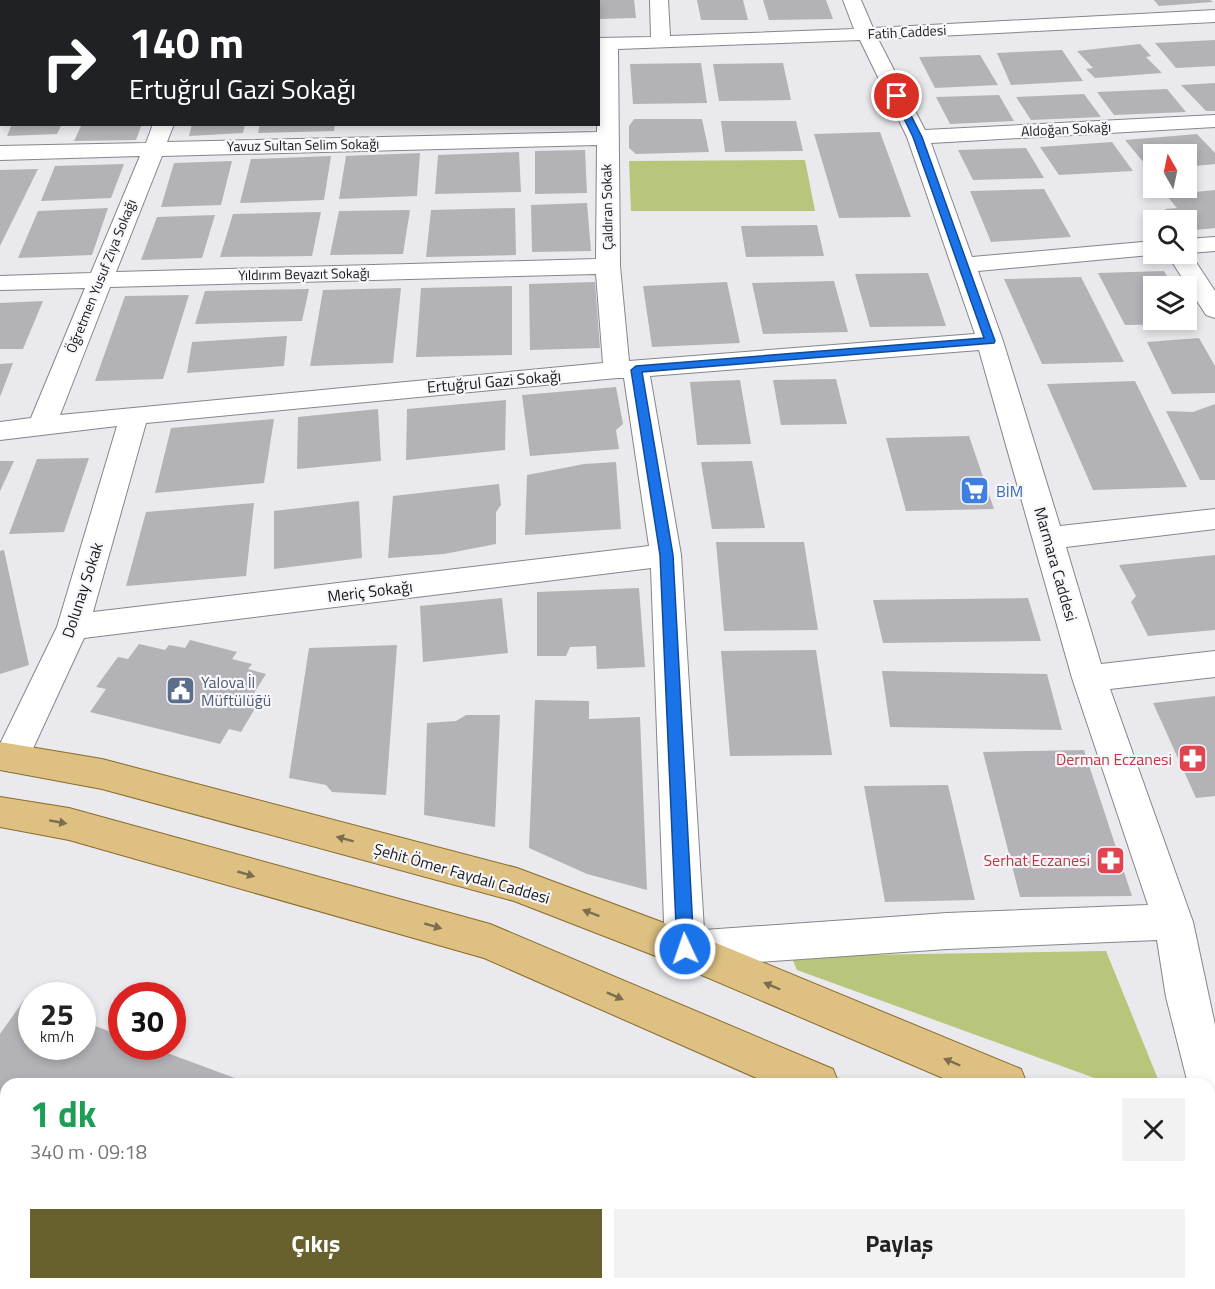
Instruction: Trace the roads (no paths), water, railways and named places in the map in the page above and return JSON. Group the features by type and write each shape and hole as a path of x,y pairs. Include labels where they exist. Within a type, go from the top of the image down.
{"main road":[{"name":"Şehit Ömer Faydalı Caddesi","path":"5,757 102,774 518,885 685,949 992,1078"},
{"path":"0,812 69,825 490,942 804,1078"}],"street":[{"path":"659,0 661,42"},
{"name":"Marmara Caddesi","path":"852,0 866,34 918,137 990,341 1089,678 1173,922 1201,995 1211,1078"},
{"name":"Fatih Caddesi","path":"603,44 866,34 1215,16"},
{"name":"Çaldıran Sokak","path":"603,44 607,138 608,266 627,370 666,555 685,949"},
{"name":"Aldoğan Sokağı","path":"918,137 1215,121"},
{"name":"Öğretmen Yusuf Ziya Sokağı","path":"41,428 163,126"},
{"name":"Yavuz Sultan Selim Sokağı","path":"0,153 607,138"},
{"path":"1197,245 1215,244"},
{"path":"963,265 1143,249"},
{"path":"1185,264 1215,310"},
{"name":"Yıldırım Beyazıt Sokağı","path":"0,283 608,266"},
{"name":"Ertuğrul Gazi Sokağı","path":"0,432 134,415 627,370 990,341"},
{"name":"Dolunay Sokak","path":"5,757 74,627 134,415"},
{"path":"1048,538 1215,519"},
{"name":"Meriç Sokağı","path":"74,627 666,555"},
{"path":"1089,678 1215,664"},
{"path":"685,949 947,931 1173,922"}],"place":[{"name":"BİM","path":"975,491"},
{"name":"Yalova İl Müftülüğü","path":"180,691"},
{"name":"Derman Eczanesi","path":"1193,759"},
{"name":"Serhat Eczanesi","path":"1111,860"}]}
